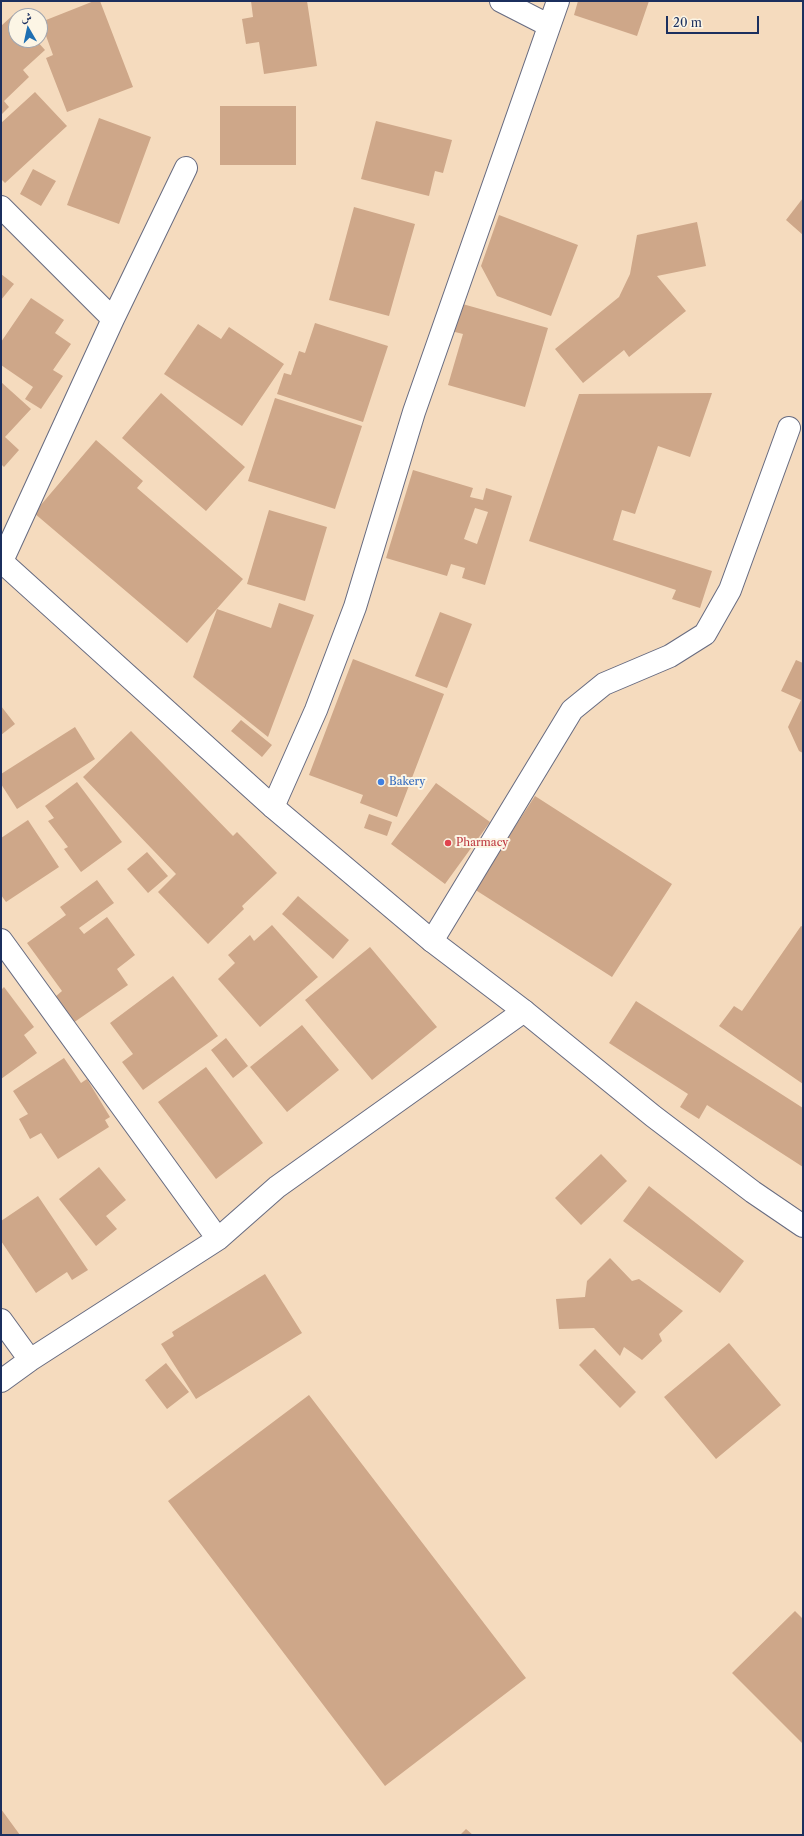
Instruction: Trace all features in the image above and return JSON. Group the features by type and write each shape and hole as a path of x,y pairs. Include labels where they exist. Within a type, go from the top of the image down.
{"street":[{"path":"501,1 548,24"},
{"path":"273,807 316,710 355,607 414,412 548,24 558,1"},
{"path":"186,168 113,318 1,561 273,807 432,941 524,1011 753,1192 803,1226"},
{"path":"1,207 113,318"},
{"path":"432,941 572,710 604,684 670,656 705,634 730,590 789,428"},
{"path":"1,940 218,1238"},
{"path":"1,1380 218,1238 277,1187 524,1011"},
{"path":"1,1320 30,1360"}],"building":[{"path":"94,1 100,1 133,87 67,112 46,58 53,55 48,41 48,19"},
{"path":"251,1 307,1 317,66 264,74 259,42 246,44 242,19 253,17"},
{"path":"578,1 649,1 637,36 574,15"},
{"path":"8,20 8,48 43,48 45,50 23,70 29,77 4,101 9,107 1,115 1,26"},
{"path":"35,92 67,126 5,183 1,179 1,123"},
{"path":"220,106 296,106 296,165 220,165"},
{"path":"99,118 151,137 119,224 67,205"},
{"path":"376,121 452,140 443,173 435,171 429,196 361,179"},
{"path":"33,169 56,181 41,206 20,194"},
{"path":"803,198 803,235 786,220"},
{"path":"354,207 415,224 389,316 329,300"},
{"path":"499,215 578,245 551,316 497,296 481,266"},
{"path":"697,222 706,266 657,276 686,311 629,357 624,350 583,383 555,349 619,297 630,274 637,235"},
{"path":"1,274 14,284 1,300"},
{"path":"31,298 64,320 55,333 71,344 53,370 63,376 41,409 25,399 33,387 1,365 1,342"},
{"path":"459,303 548,328 525,407 448,385 463,334 451,331"},
{"path":"315,323 388,346 363,422 277,394 284,373 291,375 299,351 305,353"},
{"path":"198,324 221,339 229,327 284,364 242,426 164,374"},
{"path":"1,382 31,409 5,437 19,450 4,467 1,464"},
{"path":"161,393 245,467 206,511 122,438"},
{"path":"712,393 690,457 658,446 635,514 622,510 613,540 712,571 700,608 672,599 676,590 529,541 579,394"},
{"path":"275,398 362,426 335,509 248,481"},
{"path":"96,440 143,481 137,488 243,579 187,643 34,513"},
{"path":"413,470 473,488 470,497 483,500 486,488 512,496 485,585 462,578 465,568 451,564 447,576 386,558","holes":["475,508 488,512 477,544 464,539"]},
{"path":"269,510 327,527 305,601 247,584"},
{"path":"279,603 314,615 268,737 193,677 217,609 271,628"},
{"path":"440,612 472,624 447,688 415,676"},
{"path":"353,659 444,694 397,817 360,803 363,795 309,775"},
{"path":"796,660 803,663 803,753 799,751 788,727 801,700 781,691"},
{"path":"1,706 15,724 1,735"},
{"path":"241,720 272,745 262,757 231,731"},
{"path":"75,727 95,759 17,809 1,784 1,774"},
{"path":"131,731 233,836 237,832 277,873 242,906 244,909 208,944 158,892 176,874 83,777"},
{"path":"77,782 122,842 81,872 64,849 68,847 48,821 54,818 45,806"},
{"path":"436,783 490,822 445,884 391,844"},
{"path":"535,796 672,884 612,977 474,889"},
{"path":"369,814 392,822 387,836 364,828"},
{"path":"28,820 59,867 6,902 1,895 1,838"},
{"path":"147,852 168,876 148,893 127,869"},
{"path":"97,880 114,903 79,928 84,934 107,917 135,955 117,969 128,985 73,1023 55,997 62,991 27,943 66,915 60,907"},
{"path":"298,896 349,940 333,959 282,914"},
{"path":"272,925 318,977 260,1027 218,979 235,963 228,955 250,935 254,941"},
{"path":"801,926 803,927 803,1084 719,1026 734,1006 742,1011"},
{"path":"370,947 437,1027 372,1080 305,1000"},
{"path":"173,976 218,1036 143,1090 122,1062 133,1054 110,1023"},
{"path":"4,987 34,1027 24,1035 37,1053 1,1079 1,990"},
{"path":"636,1001 803,1108 803,1167 707,1105 699,1119 680,1107 688,1094 609,1043"},
{"path":"302,1025 339,1070 287,1112 250,1067"},
{"path":"226,1038 248,1066 233,1078 211,1050"},
{"path":"64,1058 81,1083 87,1079 110,1117 105,1120 109,1127 58,1159 41,1133 30,1139 19,1119 28,1114 13,1091"},
{"path":"206,1067 263,1143 216,1179 158,1102"},
{"path":"601,1154 627,1181 581,1225 555,1198"},
{"path":"99,1167 126,1200 106,1216 117,1229 96,1246 59,1199"},
{"path":"649,1186 744,1261 720,1293 623,1221"},
{"path":"38,1196 88,1270 72,1280 67,1272 36,1293 1,1241 1,1221"},
{"path":"610,1258 632,1281 639,1279 683,1311 659,1334 662,1341 642,1360 624,1347 620,1356 594,1328 559,1329 556,1299 585,1297 587,1281"},
{"path":"265,1274 302,1333 196,1399 161,1344 174,1336 172,1332"},
{"path":"729,1343 781,1405 716,1459 664,1397"},
{"path":"595,1349 636,1392 620,1408 579,1365"},
{"path":"166,1363 189,1392 167,1409 145,1380"},
{"path":"309,1395 526,1678 385,1786 168,1501"},
{"path":"795,1611 803,1619 803,1744 732,1673"},
{"path":"1,1809 20,1835 1,1835"},
{"path":"466,1829 473,1835 460,1835"}],"place":[{"name":"Bakery","path":"381,782"},
{"name":"Pharmacy","path":"448,843"}]}
